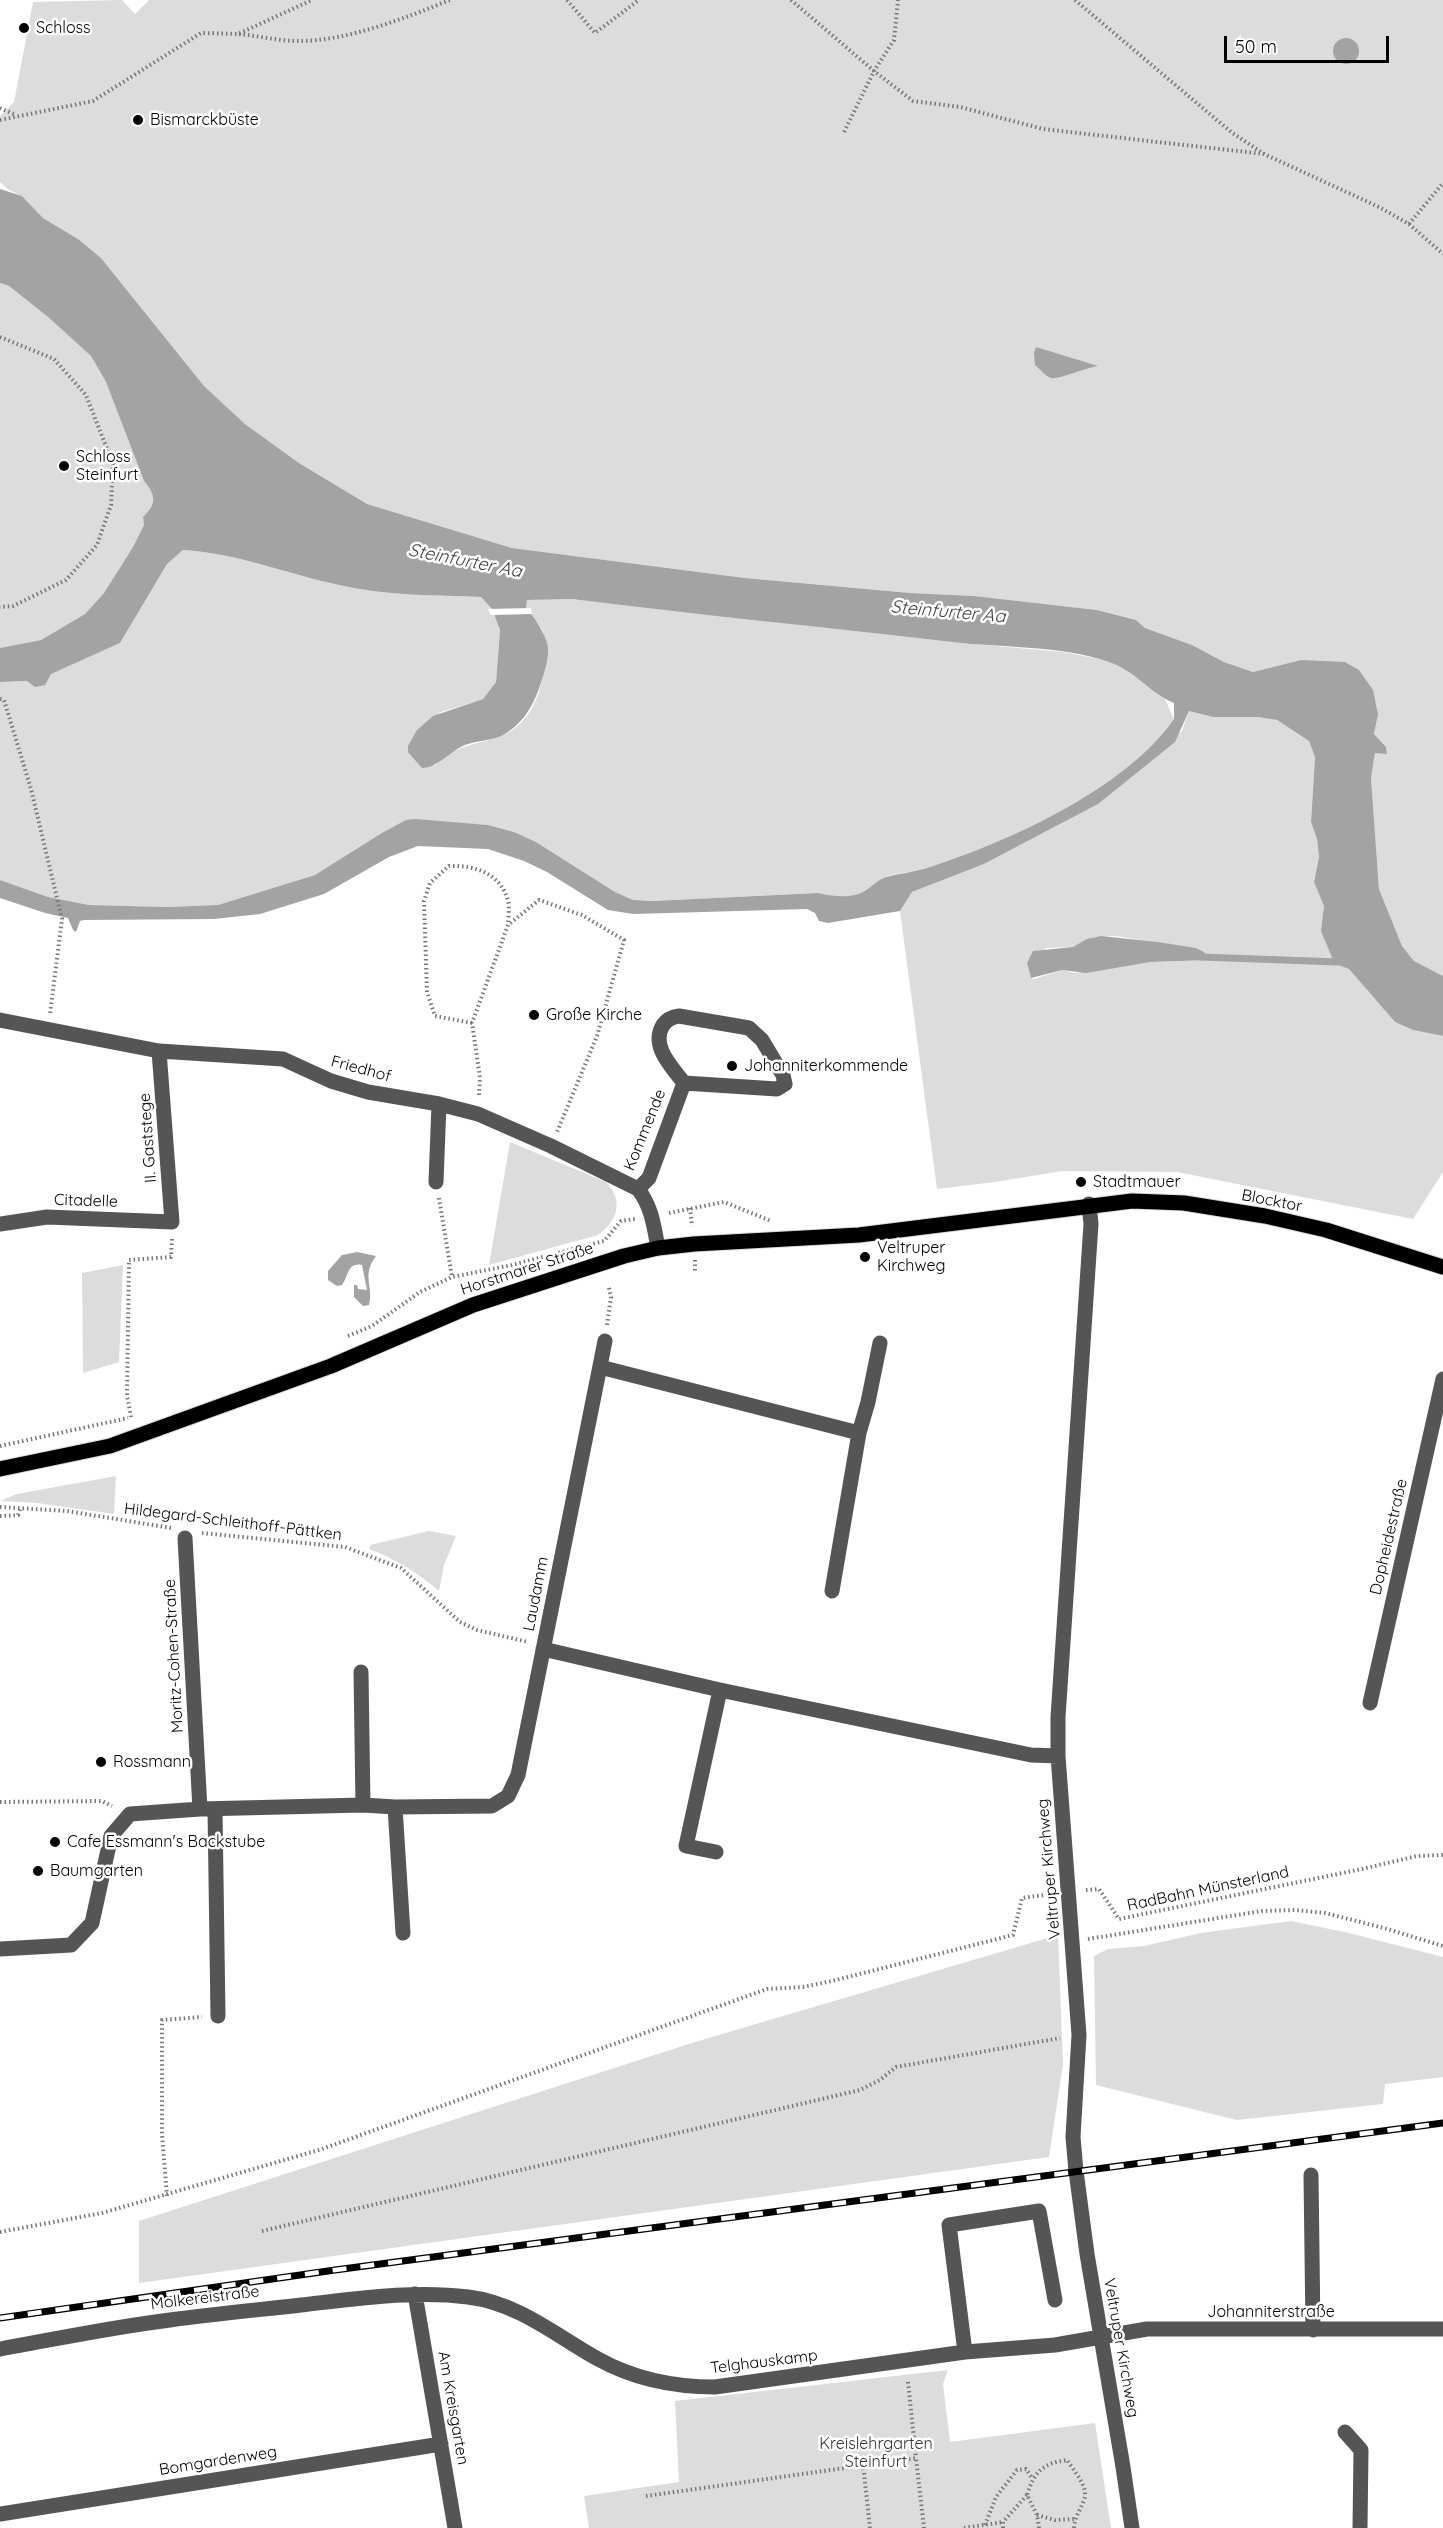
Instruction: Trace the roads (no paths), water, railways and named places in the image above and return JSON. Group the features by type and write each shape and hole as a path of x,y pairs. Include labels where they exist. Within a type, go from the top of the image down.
{"main road":[{"name":"Blocktor","path":"1089,1204 1132,1201 1184,1203 1264,1216 1326,1230 1443,1267"},
{"name":"Horstmarer Straße","path":"0,1469 110,1446 331,1366 473,1305 624,1256 658,1248 694,1244 859,1235 1089,1204"}],"street":[{"path":"672,1017 720,1022 749,1028 762,1040 785,1080 785,1084 777,1089 684,1083 667,1061 659,1042 660,1030 672,1017"},
{"name":"Friedhof","path":"2,1024 159,1051 283,1059 331,1081 368,1092 438,1104 478,1114 551,1146 638,1190"},
{"name":"II. Gaststege","path":"159,1051 172,1222"},
{"name":"Kommende","path":"638,1190 649,1178 684,1083"},
{"path":"436,1182 438,1104"},
{"path":"638,1190 646,1199 652,1216 658,1248"},
{"name":"Veltruper Kirchweg","path":"1089,1204 1091,1224 1058,1717 1058,1756 1079,2035 1073,2137 1087,2254 1132,2528"},
{"name":"Citadelle","path":"0,1224 47,1217 172,1222"},
{"name":"Laudamm","path":"605,1341 543,1649 720,1690 1031,1755 1058,1756"},
{"path":"832,1590 859,1433 880,1343"},
{"path":"600,1367 859,1433"},
{"name":"Dopheidestraße","path":"1370,1703 1443,1379"},
{"name":"Moritz-Cohen-Straße","path":"186,1533 207,1809 218,2016"},
{"path":"0,1949 72,1945 92,1923 111,1836 130,1814 207,1809 363,1805 492,1806 508,1796 518,1775 543,1649"},
{"path":"361,1672 363,1805"},
{"path":"716,1852 686,1846 720,1690"},
{"path":"395,1807 403,1933"},
{"path":"1311,2175 1313,2330"},
{"path":"965,2352 949,2224 1039,2211 1055,2300"},
{"name":"Telghauskamp","path":"415,2295 469,2297 508,2307 533,2318 599,2360 664,2384 693,2387 715,2387 965,2352 1055,2345 1100,2336"},
{"name":"Molkereistraße","path":"0,2349 168,2320 415,2295"},
{"name":"Am Kreisgarten","path":"415,2295 455,2528"},
{"name":"Johanniterstraße","path":"1100,2336 1147,2329 1443,2329"},
{"path":"1345,2432 1361,2450 1360,2528"},
{"name":"Bomgardenweg","path":"0,2514 441,2444"}],"water":[{"path":"1346,38 1355,42 1359,51 1355,60 1346,64 1337,60 1333,51 1337,42"},
{"name":"Steinfurter Aa","path":"0,189 22,196 43,218 78,239 101,258 204,386 245,424 299,463 367,504 512,548 745,578 910,593 974,596 1097,610 1136,620 1145,628 1192,645 1224,662 1253,672 1301,660 1345,662 1359,670 1373,690 1378,714 1374,734 1386,747 1387,754 1375,753 1371,778 1379,889 1402,946 1414,961 1443,976 1443,1036 1413,1030 1395,1022 1349,969 1338,965 1333,960 1321,931 1324,906 1314,882 1319,857 1317,839 1311,822 1315,757 1309,741 1277,720 1258,717 1213,717 1189,711 1175,742 1098,804 984,864 912,892 900,911 828,923 819,921 815,913 807,909 633,914 608,910 547,872 524,861 488,849 418,846 389,857 324,894 260,914 214,919 84,920 80,921 76,932 68,918 0,898 0,880 48,897 89,905 167,907 218,905 315,875 382,833 406,820 415,819 488,825 514,832 536,842 615,892 633,900 818,893 853,896 886,877 925,869 961,856 995,843 1064,810 1126,768 1153,744 1174,719 1174,703 1157,694 1118,666 1071,653 952,642 572,599 527,600 526,608 543,632 548,652 541,683 528,712 505,734 465,745 439,762 422,768 408,752 408,746 417,730 433,716 483,699 496,682 500,630 492,609 481,597 356,589 242,559 183,550 167,564 120,643 51,674 45,685 35,687 27,681 0,682 0,648 41,640 85,614 104,593 144,525 143,517 153,504 153,495 144,481 106,382 91,356 48,317 9,286 0,283"},
{"path":"1036,347 1098,366 1051,378 1035,365"},
{"path":"1101,936 1196,948 1204,952 1210,960 1150,962 1086,973 1062,970 1031,978 1027,963 1033,951 1073,947 1087,939"},
{"path":"357,1252 376,1256 369,1269 369,1305 363,1306 354,1297 354,1285 357,1285 358,1289 367,1290 362,1265 351,1268 342,1285 337,1286 328,1280 328,1271 342,1255"}],"waterway":[{"path":"1201,957 1338,962 1342,959"}],"railway":[{"path":"0,2318 335,2270 1443,2123"}],"place":[{"name":"Schloss","path":"24,28"},
{"name":"Bismarckbüste","path":"138,120"},
{"name":"Schloss Steinfurt","path":"64,466"},
{"name":"Große Kirche","path":"534,1015"},
{"name":"Johanniterkommende","path":"732,1066"},
{"name":"Stadtmauer","path":"1081,1182"},
{"name":"Veltruper Kirchweg","path":"865,1257"},
{"name":"Rossmann","path":"101,1762"},
{"name":"Cafe Essmann's Backstube","path":"55,1842"},
{"name":"Baumgarten","path":"38,1871"}],"park label":[{"name":"Kreislehrgarten Steinfurt","path":"876,2453"}]}
